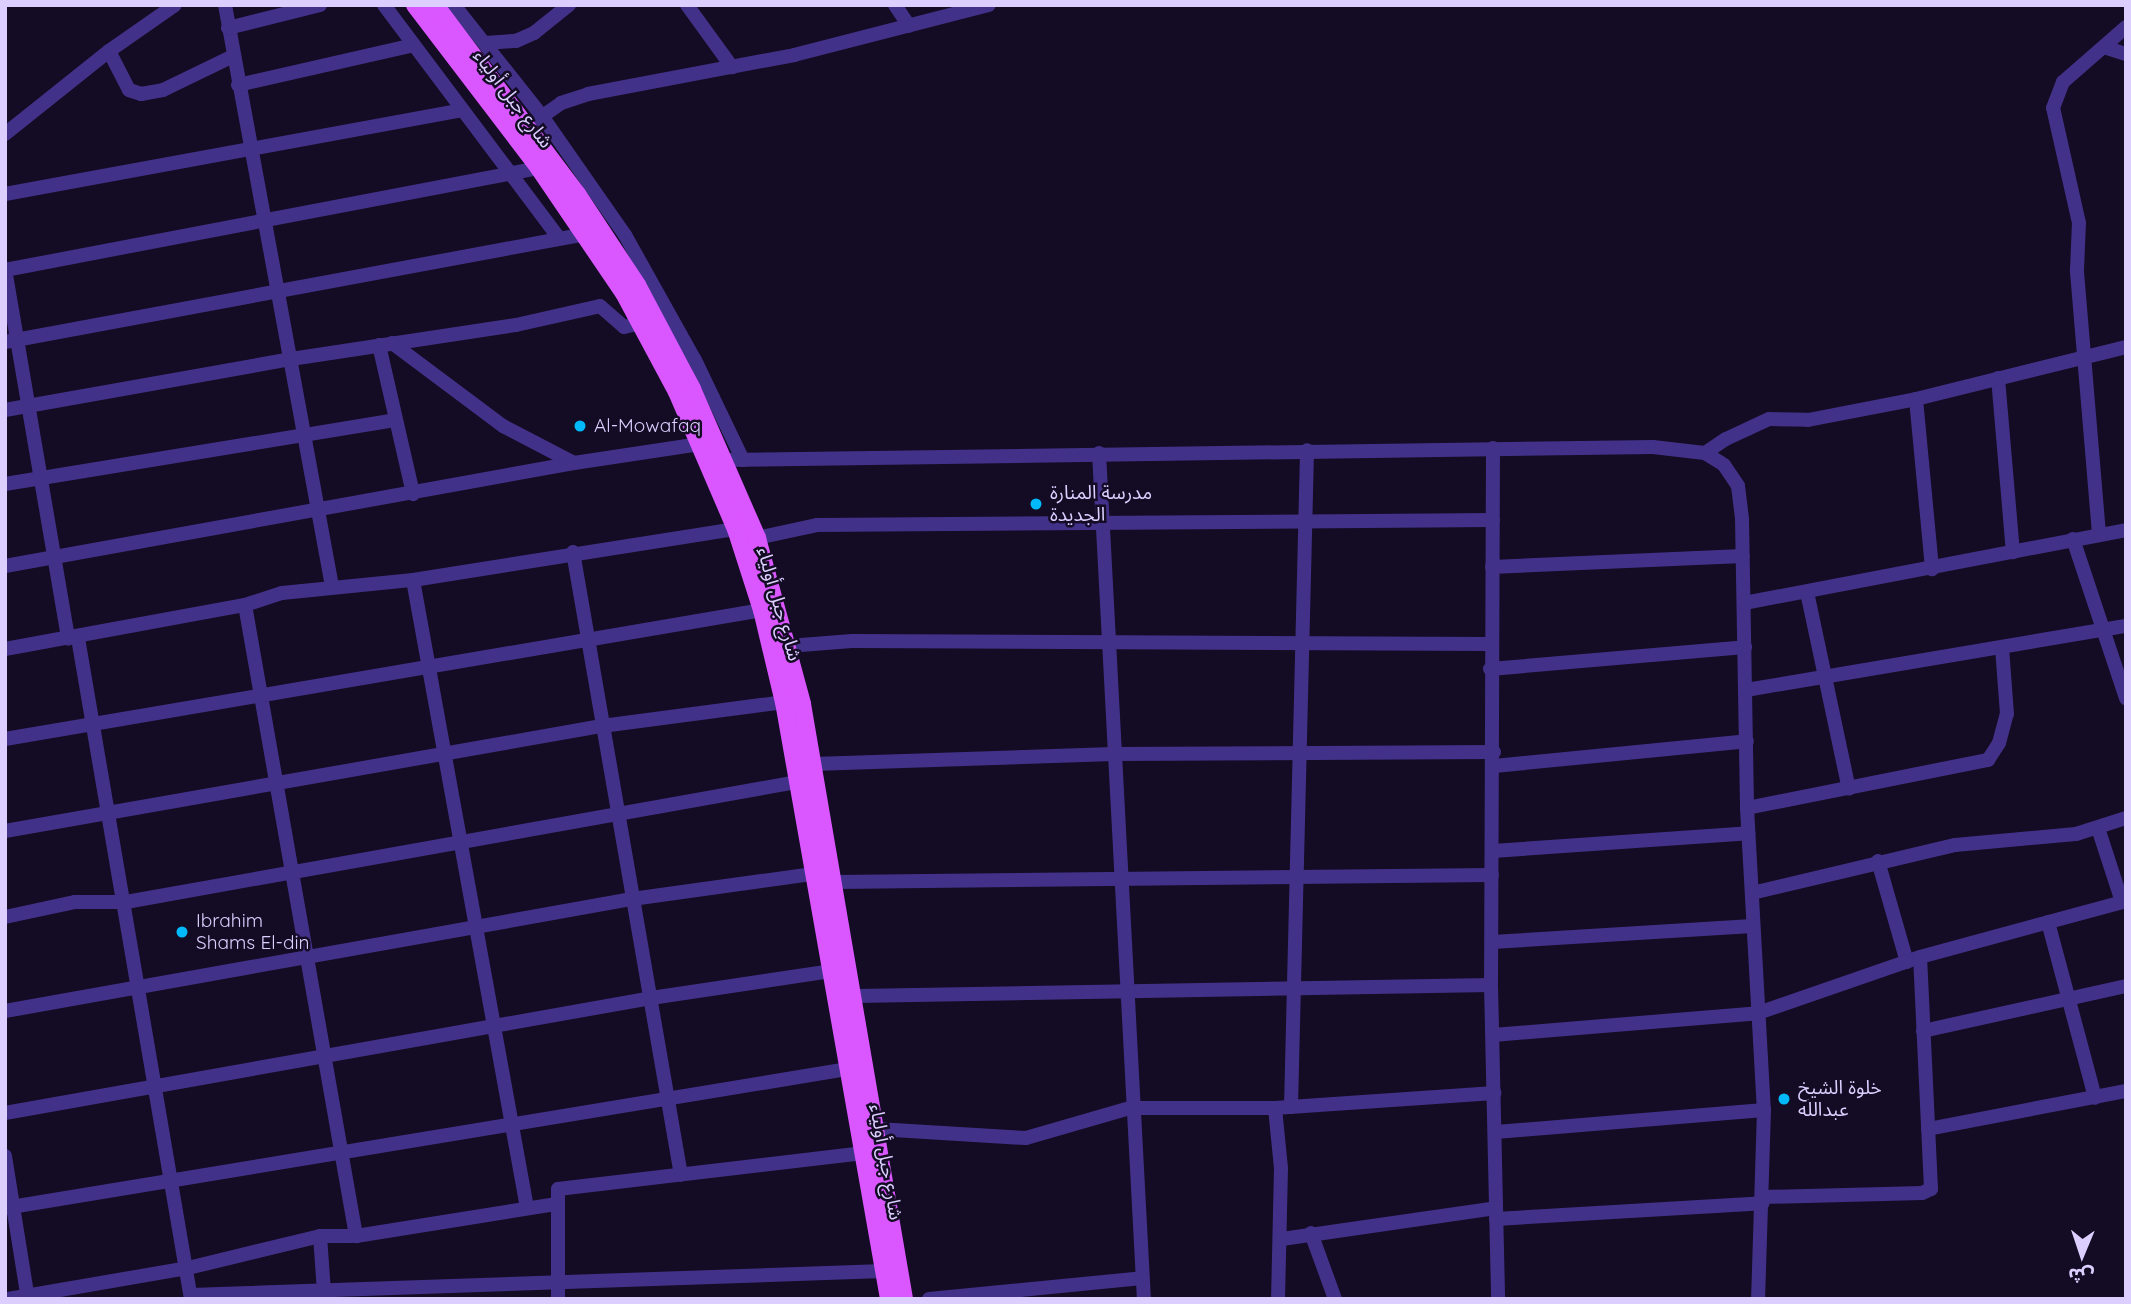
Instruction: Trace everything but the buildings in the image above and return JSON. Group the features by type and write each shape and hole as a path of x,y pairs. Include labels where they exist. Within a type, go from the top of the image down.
{"main road":[{"name":"شارع جبل أولياء","path":"415,5 539,167 586,234 641,323 708,443 724,460 757,538 788,646 813,764 855,996 904,1299"},
{"name":"شارع جبل أولياء","path":"435,5 528,128 637,285 708,443 762,610 784,702 889,1299"}],"street":[{"path":"5,134 109,51 175,5"},
{"path":"225,5 249,152 279,288 332,586"},
{"path":"228,28 320,5"},
{"path":"384,5 460,111 559,238"},
{"path":"454,5 542,116 625,235 695,360 743,460"},
{"path":"485,43 516,41 534,33 569,5"},
{"path":"707,5 690,10 732,66"},
{"path":"895,5 909,26"},
{"path":"528,128 561,103 588,94 732,66 989,5"},
{"path":"2099,534 2077,262 2079,223 2053,108 2058,87 2126,27"},
{"path":"238,85 414,45"},
{"path":"2104,47 2126,54"},
{"path":"109,51 129,90 141,94 163,90 233,56"},
{"path":"5,194 249,152 460,111"},
{"path":"539,167 507,171 5,270 11,341 28,406 53,557 93,724 110,813 191,1297 557,1281 884,1271"},
{"path":"11,341 279,288 586,234"},
{"path":"5,410 291,359 516,325 600,306 624,327 641,323"},
{"path":"385,344 495,421 574,463"},
{"path":"385,344 395,420 413,494"},
{"path":"1706,453 1726,439 1769,419 1808,420 1916,399 2126,347"},
{"path":"1998,378 2013,552"},
{"path":"1916,399 1932,569"},
{"path":"5,484 303,432 395,420"},
{"path":"5,566 574,463 708,443"},
{"path":"724,460 1653,447 1706,453 1724,465 1738,486 1743,556 1747,808 1764,1110 1758,1299"},
{"path":"1493,448 1490,669 1494,759 1491,985 1498,1299"},
{"path":"1291,1107 1291,986 1301,751 1307,450"},
{"path":"1099,453 1127,989 1130,1108 1144,1299"},
{"path":"757,538 817,525 1493,520"},
{"path":"5,649 245,605 276,594 332,586 412,580 573,552 736,528"},
{"path":"1744,603 2126,530"},
{"path":"2073,539 2100,630 2126,698"},
{"path":"573,552 681,1175"},
{"path":"1492,567 1743,556"},
{"path":"412,580 461,839 509,1126 527,1208"},
{"path":"1807,592 1828,678 1849,789"},
{"path":"245,605 356,1236"},
{"path":"5,739 762,610"},
{"path":"1746,690 2126,626"},
{"path":"788,646 852,641 1491,644"},
{"path":"1490,669 1745,647"},
{"path":"1747,808 1988,760 2000,743 2007,714 2003,647"},
{"path":"5,831 602,726 784,702"},
{"path":"813,764 1301,751 1494,759 1746,741"},
{"path":"5,917 75,902 126,902 461,839 797,782"},
{"path":"1752,893 1878,861 1923,856 1974,842 2052,838 2098,828 2126,818"},
{"path":"1493,1035 1758,1013 1913,960 2124,901 2098,828"},
{"path":"1493,851 1748,833"},
{"path":"1282,1239 1311,1233 1496,1214 1928,1191 1933,1185 1923,1031 1913,960 1878,861"},
{"path":"5,1011 474,926 813,874"},
{"path":"835,882 1121,876 1297,878 1492,875"},
{"path":"2048,922 2067,1002 2095,1098"},
{"path":"1492,942 1753,926"},
{"path":"5,1113 326,1058 651,998 850,968"},
{"path":"855,996 1291,986 1491,985"},
{"path":"1923,1031 2067,1002 2126,986"},
{"path":"9,1207 509,1126 668,1096 847,1069"},
{"path":"1928,1129 2126,1091"},
{"path":"877,1129 1026,1138 1130,1108 1275,1108 1494,1093"},
{"path":"1275,1108 1282,1239 1278,1299"},
{"path":"1496,1132 1764,1110"},
{"path":"558,1299 555,1194 562,1187 864,1153"},
{"path":"5,1156 9,1207 27,1297"},
{"path":"8,1299 188,1268 320,1236 356,1236 555,1204"},
{"path":"1311,1233 1335,1299"},
{"path":"320,1236 324,1292"},
{"path":"929,1299 1142,1278"}],"place":[{"name":"Al-Mowafaq","path":"580,426"},
{"name":"مدرسة المنارة الجديدة","path":"1036,504"},
{"name":"Ibrahim Shams El-din","path":"182,932"},
{"name":"خلوة الشيخ عبدالله","path":"1784,1099"}]}
